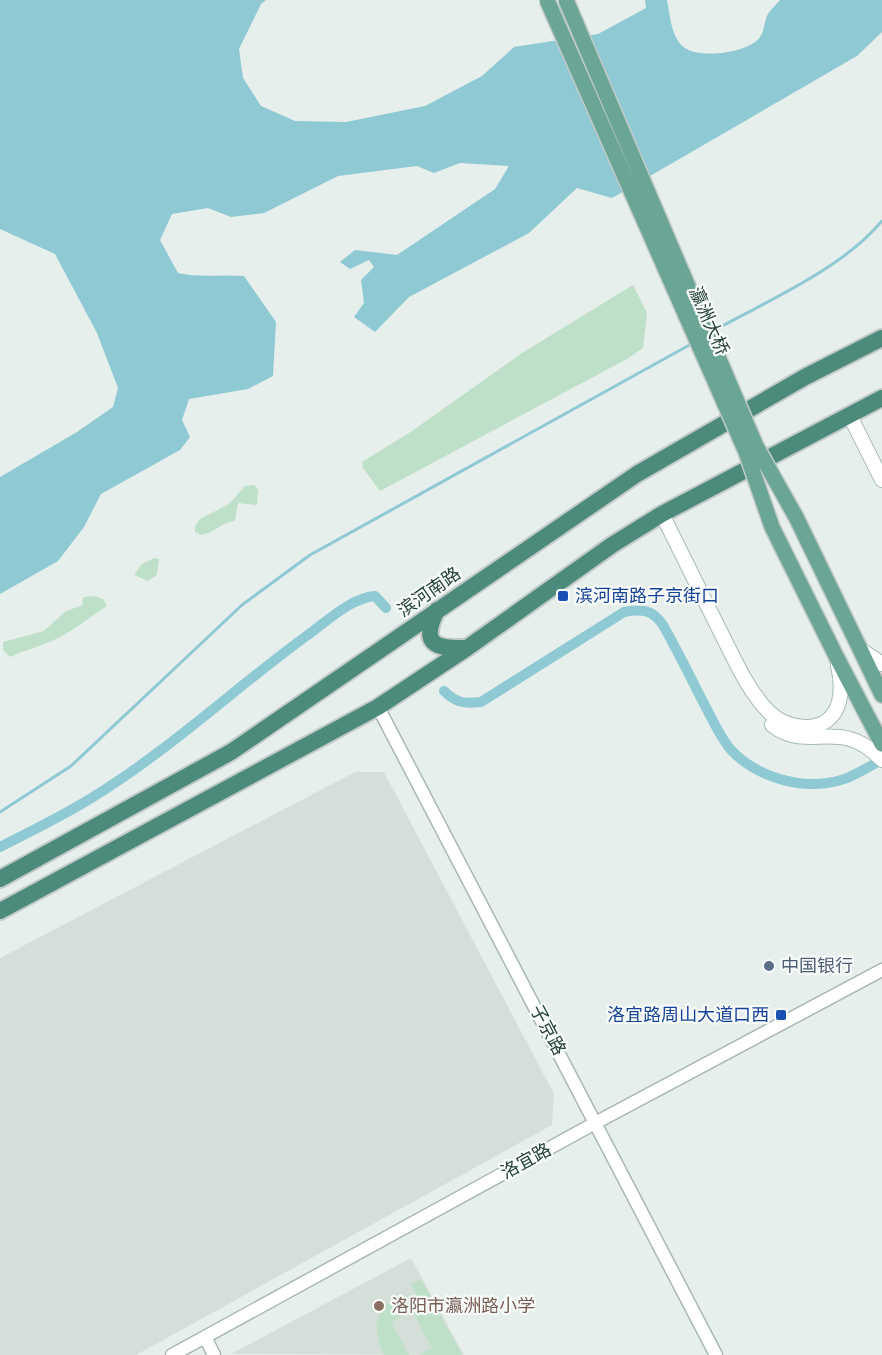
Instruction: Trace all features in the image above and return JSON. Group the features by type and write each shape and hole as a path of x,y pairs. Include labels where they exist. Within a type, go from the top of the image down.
{"highway":[{"name":"滨河南路","path":"0,879 231,752 637,474 806,377 882,338"},
{"path":"0,911 378,707 467,648 612,545 662,514 882,398"},
{"path":"436,610 430,623 429,636 433,644 441,648 467,648"}],"main road":[{"name":"瀛洲大桥","path":"547,0 746,452 772,527 882,744"},
{"name":"瀛洲大桥","path":"566,0 756,446 796,517 882,695"},
{"path":"850,416 882,480"},
{"path":"662,514 737,665 756,709 775,728 789,735 852,738 869,745 882,760"},
{"path":"860,649 882,664"},
{"path":"737,665 767,711 783,724 803,728 817,725 831,717 838,703 842,684 837,658"}],"street":[{"name":"子京路","path":"378,707 716,1355"},
{"name":"洛宜路","path":"188,1355 882,970"},
{"name":"洛宜路","path":"598,1126 882,980"},
{"name":"洛宜路","path":"172,1355 209,1345"}],"shaded area":[{"path":"355,772 384,772 554,1094 552,1125 136,1355 0,1355 0,958"},
{"name":"洛阳市瀛洲路小学","path":"411,1258 464,1355 231,1354"}],"green space":[{"path":"633,285 647,313 643,348 627,359 380,491 363,468 362,462 412,431 522,353"},
{"path":"254,485 258,490 257,505 238,503 235,521 226,523 206,534 201,535 195,532 195,526 200,519 229,504 245,486"},
{"path":"154,558 159,559 157,575 148,581 134,575 142,564"},
{"path":"94,596 103,599 107,606 71,631 10,657 3,650 3,642 44,631 66,611 83,605 84,597"},
{"path":"421,1279 462,1355 419,1355 432,1348 412,1311 391,1322 409,1355 384,1355 377,1333 380,1313 393,1299 417,1296 411,1284"}],"water":[{"path":"0,0 266,0 261,4 239,49 243,78 261,106 295,121 346,122 425,106 482,76 514,47 598,34 646,8 645,0 667,0 672,26 680,44 692,51 702,53 724,53 754,43 762,34 768,14 780,0 882,0 882,32 857,56 612,198 577,188 529,233 409,297 375,332 354,317 364,303 361,280 374,267 369,260 350,269 340,262 355,250 397,255 495,189 509,166 460,163 434,173 417,166 338,176 264,213 231,217 208,208 172,214 160,240 178,273 244,276 276,322 273,376 248,389 189,399 182,420 190,437 180,450 101,494 84,527 58,561 0,594 0,477 77,432 113,407 118,388 97,333 55,254 0,229"}],"waterway":[{"path":"711,332 825,269 846,254 882,221"},
{"path":"0,812 71,766 242,605 310,555 693,343"},
{"path":"0,847 70,811 121,779 347,606 375,596 386,608"},
{"path":"444,691 461,702 481,702 624,612 646,611 655,616 663,625 723,739 731,750 754,768 782,780 812,784 846,779 878,762"}],"place":[{"name":"滨河南路子京街口","path":"563,596"},
{"name":"中国银行","path":"769,966"},
{"name":"洛宜路周山大道口西","path":"781,1015"},
{"name":"洛阳市瀛洲路小学","path":"379,1306"}]}
